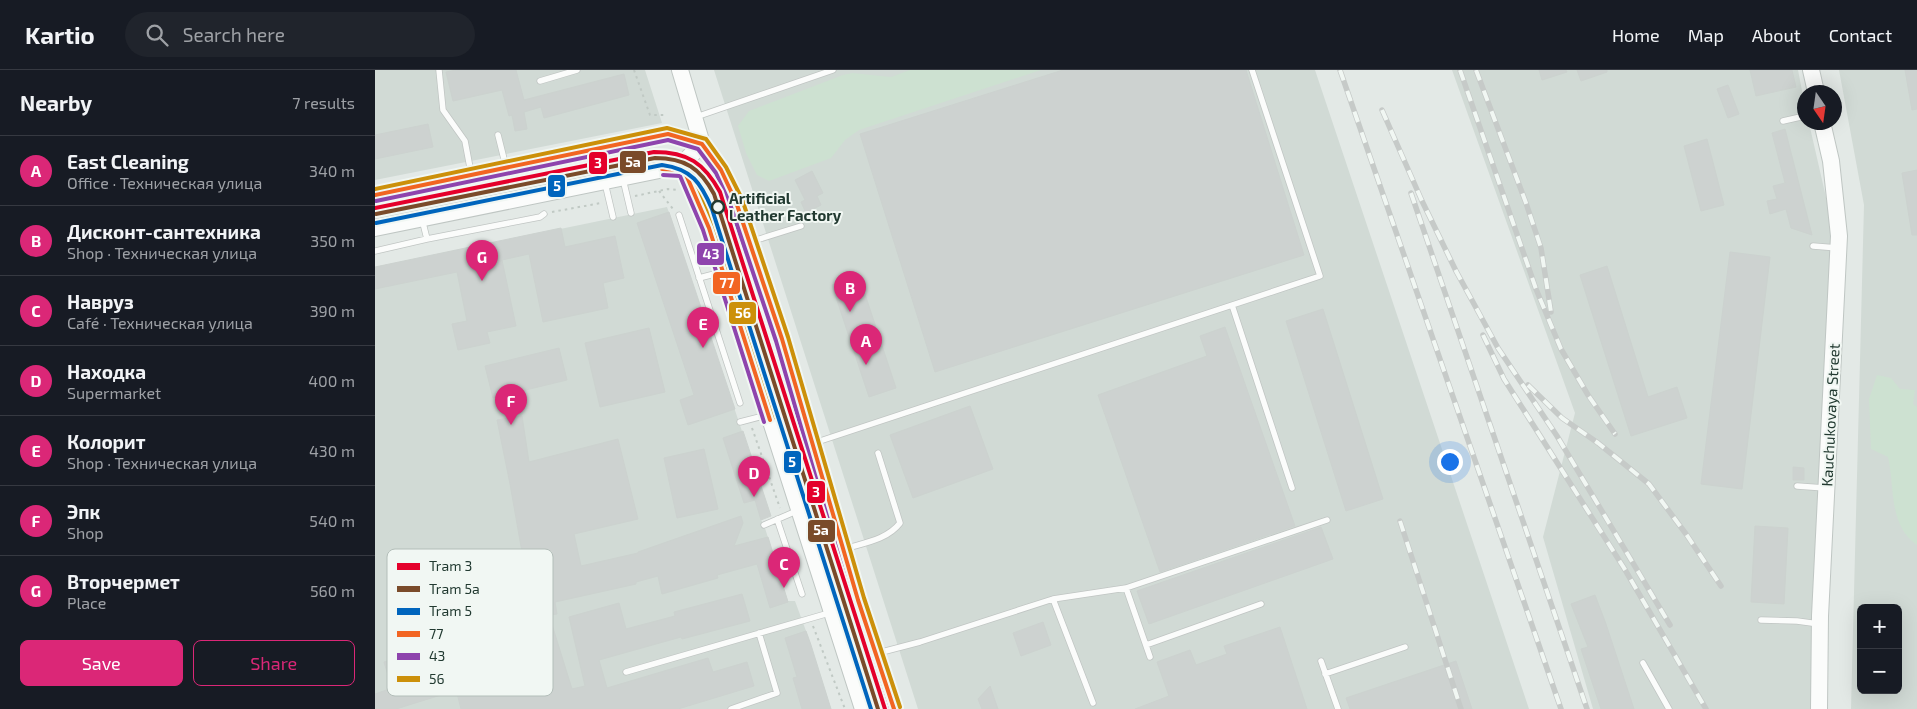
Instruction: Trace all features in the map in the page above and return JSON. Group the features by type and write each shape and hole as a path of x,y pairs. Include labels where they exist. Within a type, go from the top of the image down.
{"main road":[{"path":"680,70 702,144 721,170 736,202 782,339 843,549 894,709"},
{"path":"1811,70 1814,85"},
{"name":"Kauchukovaya Street","path":"1819,709 1820,624 1839,236 1831,161 1825,130"},
{"path":"375,195 668,134 702,144"},
{"path":"702,144 689,157 684,170 709,228 863,709"},
{"path":"375,228 669,168 684,170"}],"lane":[{"path":"439,70 443,110 465,141 471,175"},
{"path":"541,81 577,70"},
{"path":"694,118 833,70"},
{"path":"812,443 1320,276 1252,70"},
{"path":"1783,121 1797,118"},
{"path":"499,135 506,168"},
{"path":"622,177 631,213"},
{"path":"605,181 613,217"},
{"path":"375,251 540,217 544,214"},
{"path":"679,215 740,403"},
{"path":"422,219 427,239"},
{"path":"749,242 801,226"},
{"path":"1813,246 1838,248"},
{"path":"699,278 723,272"},
{"path":"1232,305 1292,488"},
{"path":"740,422 768,414"},
{"path":"843,549 886,536 895,530 899,523 878,453"},
{"path":"1797,486 1827,488"},
{"path":"764,525 799,510"},
{"path":"777,519 802,594"},
{"path":"876,654 920,642 1053,599 1126,588 1327,520"},
{"path":"1126,588 1150,657"},
{"path":"1053,599 1093,703"},
{"path":"1146,645 1261,604"},
{"path":"626,672 831,612"},
{"path":"1761,620 1820,624"},
{"path":"731,709 777,693 759,633"},
{"path":"1325,674 1405,647"},
{"path":"1321,661 1338,709"},
{"path":"1643,663 1669,709"}],"path":[{"path":"634,70 650,115 664,115"},
{"path":"659,191 679,215"}],"shaded area":[{"path":"375,70 645,70 662,123 375,180"},
{"path":"714,70 1315,70 1529,709 918,709"},
{"path":"1452,70 1798,70 1801,85 1797,85 1797,130 1811,130 1833,228 1811,709 1593,709 1543,537 1575,413"},
{"path":"1839,70 1917,70 1917,709 1851,709 1864,205"},
{"path":"667,207 766,503 761,520 788,601 795,601 831,709 375,709 375,267"}],"green space":[{"path":"910,70 1041,70 859,130 845,140 831,158 769,181 757,175 746,153 738,126 749,111 843,75 853,73 891,77"},
{"path":"1877,375 1891,378 1900,389 1915,390 1913,404 1917,407 1917,545 1901,527 1897,516 1888,457 1871,449 1869,399"}],"building":[{"path":"456,70 516,70 524,100 624,74 629,95 544,118 541,107 524,112 527,129 515,131 512,115 509,116 502,90 453,101 446,72"},
{"path":"1063,70 1246,70 1304,255 935,372 860,134"},
{"path":"1539,70 1566,70 1567,72 1542,80"},
{"path":"1577,70 1607,70 1607,72 1581,81"},
{"path":"1750,70 1792,70 1796,87 1756,96"},
{"path":"1905,70 1917,70 1917,109 1912,110"},
{"path":"1728,85 1739,114 1728,118 1717,89"},
{"path":"428,124 433,147 375,159 375,135"},
{"path":"1785,129 1812,235 1791,228 1786,209 1770,214 1767,201 1777,199 1773,186 1785,183 1772,133"},
{"path":"1707,139 1724,205 1701,211 1684,146"},
{"path":"1917,170 1917,235 1912,235 1902,173"},
{"path":"812,171 823,193 817,196 821,205 806,213 801,202 805,200 795,180"},
{"path":"669,212 735,409 688,425 680,400 694,395 637,223"},
{"path":"561,228 565,247 615,236 624,278 603,283 608,308 543,322 529,254 502,260 516,326 487,332 490,343 458,350 452,324 467,321 457,272 375,289 375,267"},
{"path":"1730,252 1770,257 1742,489 1701,484"},
{"path":"1607,266 1648,397 1677,387 1687,418 1631,436 1580,275"},
{"path":"859,276 896,388 869,397 832,285"},
{"path":"1323,309 1383,499 1346,511 1286,321"},
{"path":"1225,327 1295,526 1160,572 1098,395 1207,356 1200,336"},
{"path":"649,328 665,392 600,407 585,343"},
{"path":"559,348 567,380 493,398 485,366"},
{"path":"970,406 993,469 913,498 890,435"},
{"path":"522,416 529,462 618,439 638,519 574,534 581,566 638,553 741,516 743,523 734,546 768,537 788,602 770,608 757,564 717,575 718,578 662,594 658,576 636,582 636,584 555,602 557,614 553,614 553,549 521,549 497,420"},
{"path":"743,431 771,516 761,520 755,500 744,503 723,438"},
{"path":"704,449 718,509 677,518 664,458"},
{"path":"1793,467 1804,468 1804,480 1793,480"},
{"path":"1755,526 1788,528 1784,604 1751,602"},
{"path":"1321,527 1333,559 1149,624 1137,591"},
{"path":"742,594 750,621 682,639 681,637 599,660 607,688 708,658 713,672 747,662 754,686 678,709 461,709 458,696 553,696 553,628 572,689 585,686 569,617 619,603 626,629 675,616 674,612"},
{"path":"1595,595 1634,709 1601,709 1581,649 1588,647 1571,604"},
{"path":"1043,622 1051,645 1021,656 1013,633"},
{"path":"1280,627 1307,709 1135,709 1169,696 1157,662 1190,650 1196,665 1227,654 1224,646"},
{"path":"806,631 831,709 802,709 793,678 797,677 785,638"},
{"path":"387,661 387,672 384,662"},
{"path":"1456,661 1472,709 1350,709 1346,698"},
{"path":"990,686 998,709 982,709 978,699"},
{"path":"387,690 387,696 438,696 396,709 375,709 375,694"}],"railway":[{"path":"1340,70 1561,709"},
{"path":"1460,70 1536,289 1561,349 1588,395 1615,434"},
{"path":"1476,70 1541,248 1551,312"},
{"path":"1382,110 1422,201 1456,271 1498,348 1557,436 1670,625"},
{"path":"1411,193 1587,709"},
{"path":"1483,335 1504,379 1624,568 1706,709"},
{"path":"1528,385 1562,418 1598,443 1649,484 1721,586"},
{"path":"1400,521 1461,709"}],"tram line":[{"name":"3","path":"375,208 654,152 686,157 701,167 720,192 885,709"},
{"name":"5а","path":"376,214 655,158 675,160 691,166 697,171 714,194 878,709"},
{"name":"5","path":"376,223 662,165 681,170 694,179 704,192 712,209 871,709"}],"transit line":[{"name":"56","path":"375,189 667,128 706,139 726,167 742,199 788,337 864,598 900,707"},
{"name":"77","path":"375,195 668,134 702,144 721,170 736,202 782,339 858,600 894,709"},
{"name":"43","path":"376,201 668,140 698,149 716,173 730,204 776,341 852,602 887,709"},
{"name":"56","path":"661,163 680,163 690,168 715,226 776,418"},
{"name":"77","path":"662,169 684,170 709,228 770,420"},
{"name":"43","path":"663,175 680,176 703,230 764,422"}],"place":[{"name":"Artificial Leather Factory","path":"718,207"},
{"name":"Вторчермет","path":"482,281"},
{"name":"Дисконт-сантехника","path":"850,312"},
{"name":"Колорит","path":"703,348"},
{"name":"East Cleaning","path":"866,365"},
{"name":"Эпк","path":"511,425"},
{"name":"Находка","path":"754,497"},
{"name":"Навруз","path":"784,588"}]}
